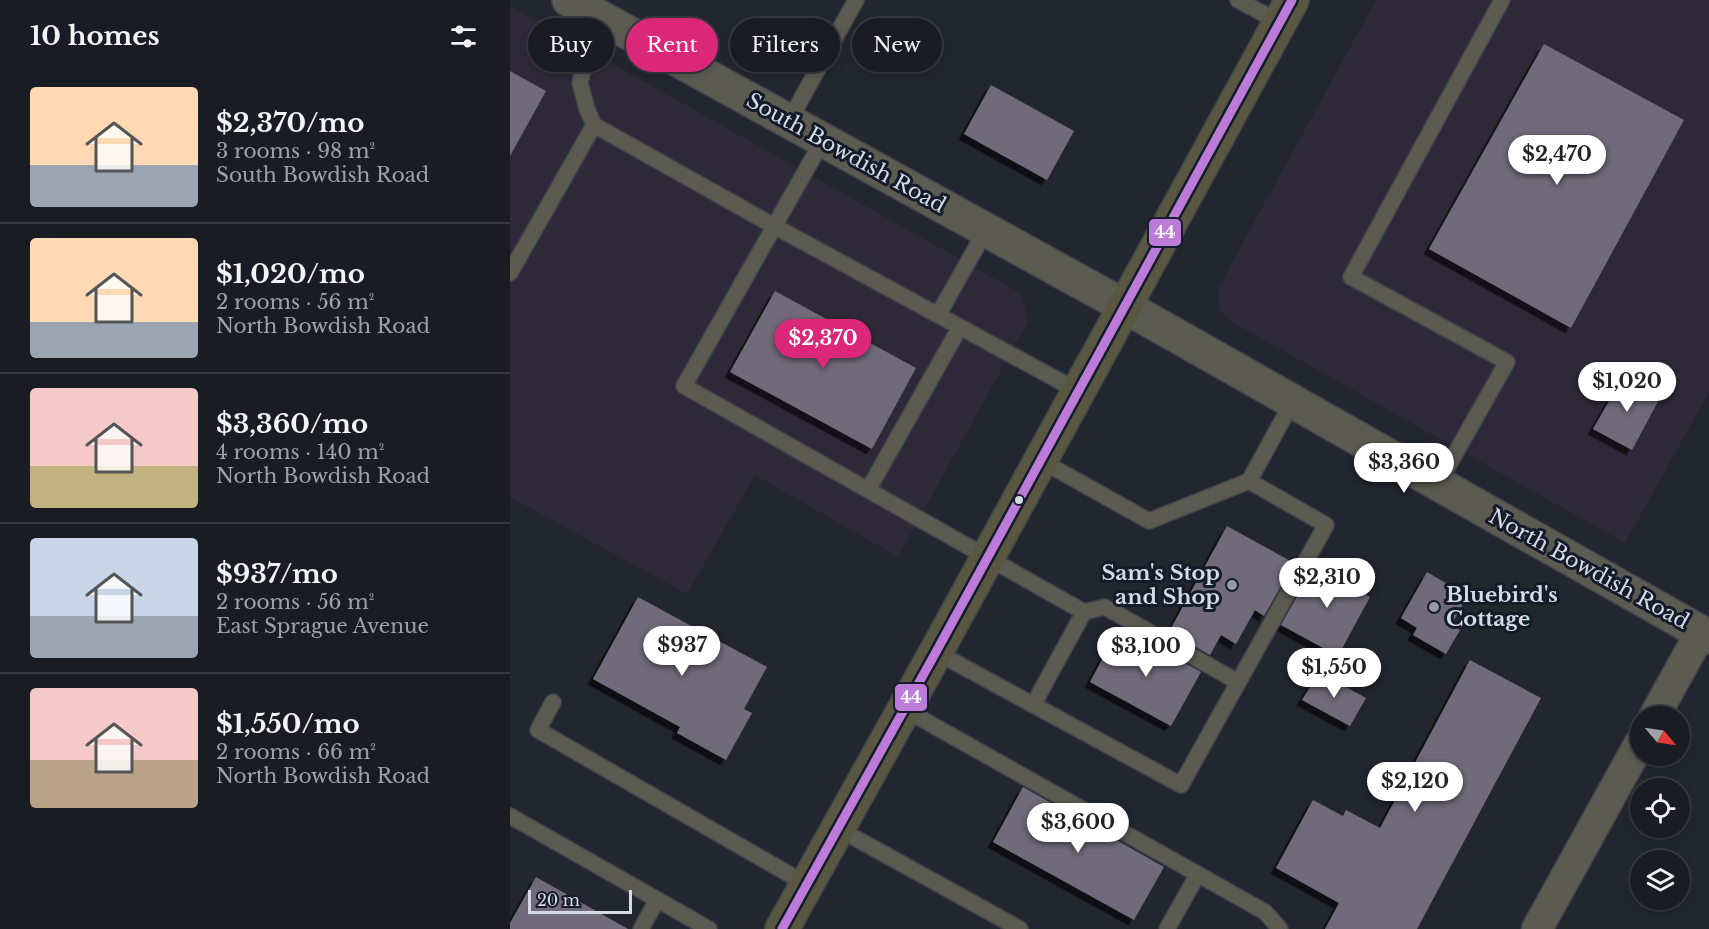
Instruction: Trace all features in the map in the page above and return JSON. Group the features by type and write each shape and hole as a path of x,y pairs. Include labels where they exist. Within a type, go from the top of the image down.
{"main road":[{"path":"782,929 1286,11"}],"street":[{"name":"South Bowdish Road","path":"588,5 789,121 1124,306"},
{"name":"North Bowdish Road","path":"1124,306 1705,635"},
{"path":"1661,706 1705,635"},
{"path":"1537,929 1630,761"}],"lane":[{"path":"789,121 856,0"},
{"path":"1238,0 1286,11"},
{"path":"1438,484 1507,362 1351,277 1502,0"},
{"path":"588,5 580,83 594,125 774,226 1078,391"},
{"path":"510,273 594,125"},
{"path":"823,140 684,386 1084,612 1105,607 1238,682"},
{"path":"938,315 986,230"},
{"path":"868,490 960,327"},
{"path":"1040,460 1149,521 1249,481 1293,401"},
{"path":"936,652 1181,785 1326,525 1249,481"},
{"path":"1033,705 1084,612"},
{"path":"553,702 538,730 806,884"},
{"path":"904,709 1265,912 1280,929"},
{"path":"510,816 709,929"},
{"path":"837,828 1020,929"},
{"path":"1167,929 1198,874"},
{"path":"641,929 657,900"}],"shaded area":[{"path":"1376,0 1709,0 1709,392 1625,543 1234,323 1221,312 1218,288"},
{"path":"510,6 531,18 528,18 528,72 614,72 614,64 1022,294 1028,322 898,557 755,475 687,594 510,497"}],"building":[{"path":"1544,44 1684,120 1571,328 1429,249"},
{"path":"510,71 546,91 510,156"},
{"path":"991,85 1074,131 1047,180 964,134"},
{"path":"775,291 916,368 872,449 730,372"},
{"path":"1624,375 1661,396 1632,450 1593,429"},
{"name":"Sam's Stop and Shop","path":"1227,526 1294,563 1264,616 1255,610 1236,644 1221,635 1210,655 1169,632"},
{"path":"1329,562 1354,576 1349,586 1370,597 1338,656 1281,625 1311,572 1320,578"},
{"name":"Bluebird's Cottage","path":"1427,572 1468,596 1451,625 1460,630 1446,654 1413,635 1417,628 1401,618"},
{"path":"638,597 767,667 744,709 752,713 726,760 677,733 680,727 593,679"},
{"path":"1118,630 1157,652 1159,649 1201,672 1171,726 1090,682"},
{"path":"1470,660 1541,698 1417,929 1325,929 1339,903 1276,868 1313,800 1343,816 1346,810 1380,828"},
{"path":"1319,672 1366,698 1350,726 1302,700"},
{"path":"1023,787 1164,867 1134,920 993,842"},
{"path":"536,877 628,929 510,929 510,923"}],"transit line":[{"name":"44","path":"782,929 1292,0"}],"place":[{"name":"Sam's Stop and Shop","path":"1232,585"},
{"name":"Bluebird's Cottage","path":"1434,607"}]}
